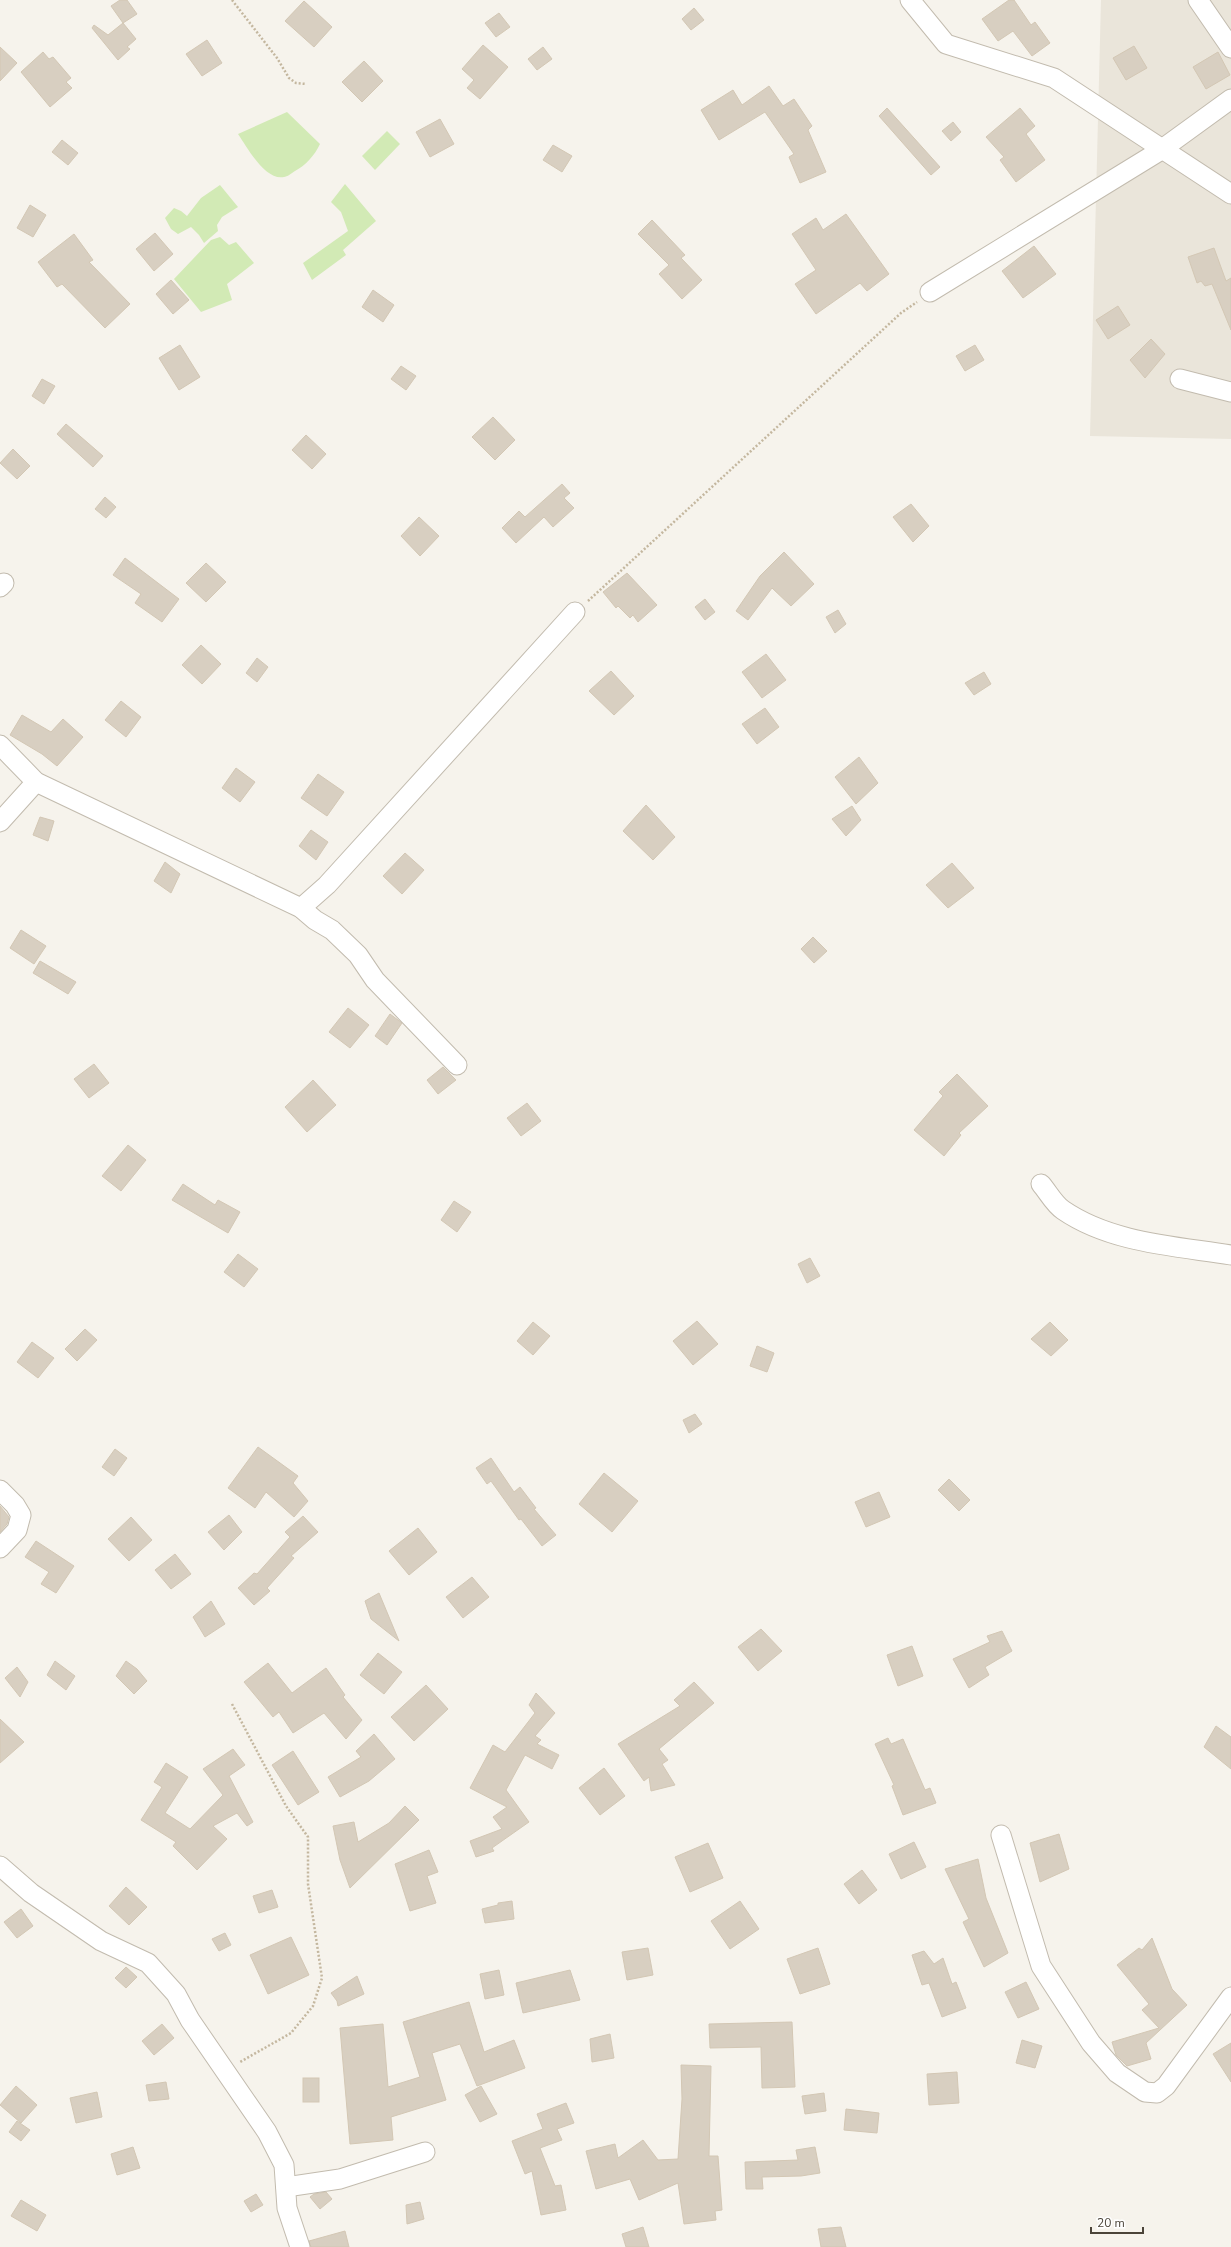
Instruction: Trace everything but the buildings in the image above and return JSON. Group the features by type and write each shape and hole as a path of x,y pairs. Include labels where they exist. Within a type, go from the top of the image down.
{"street":[{"path":"910,0 946,44 1054,78 1231,194"},
{"path":"1198,0 1231,48"},
{"path":"930,292 1162,149 1231,99"},
{"path":"1180,379 1231,392"},
{"path":"302,908 327,885 576,612"},
{"path":"0,745 36,782 302,908 315,920 332,930 358,955 375,980 457,1065"},
{"path":"0,822 36,782"},
{"path":"1041,1184 1062,1209 1086,1222 1122,1237 1231,1255"},
{"path":"0,1490 15,1505 21,1515 17,1530 0,1548"},
{"path":"1001,1835 1042,1966 1091,2043 1117,2073 1145,2092 1157,2093 1166,2086 1231,1997"},
{"path":"0,1866 31,1893 101,1941 148,1963 176,1994 190,2020 271,2139 284,2165 287,2208 300,2247"},
{"path":"286,2187 340,2179 425,2152"}],"path":[{"path":"232,0 277,58 289,78 296,83 306,84"},
{"path":"576,612 901,313 930,292"},
{"path":"225,2070 291,2033 312,2006 322,1978 308,1884 308,1837 286,1806 232,1704"}],"shaded area":[{"path":"1101,0 1231,0 1231,439 1090,436"}],"green space":[{"path":"287,112 320,144 313,156 306,163 287,176 277,177 263,169 238,134"},
{"path":"387,131 400,144 375,170 362,156"},
{"path":"345,184 376,221 343,250 346,255 312,280 303,263 348,231 341,212 331,202"},
{"path":"220,185 238,207 222,217 217,225 218,231 204,243 191,227 178,234 171,229 165,218 174,208 187,216 201,198"},
{"path":"220,237 229,245 236,242 254,263 227,284 232,300 201,312 174,279 211,240"}]}
